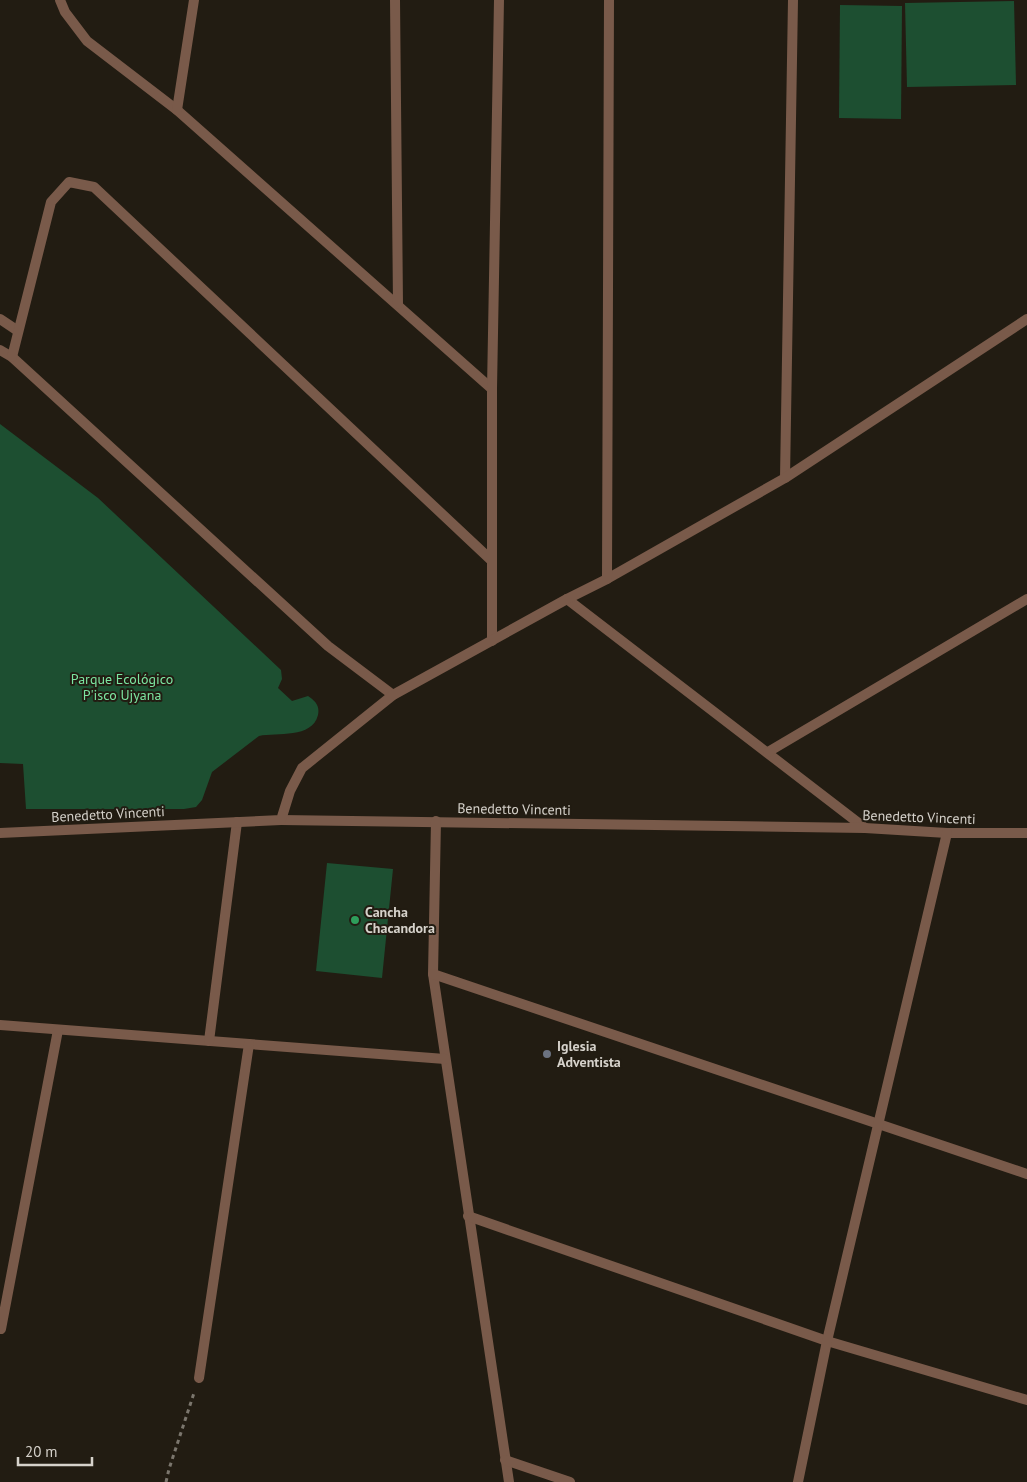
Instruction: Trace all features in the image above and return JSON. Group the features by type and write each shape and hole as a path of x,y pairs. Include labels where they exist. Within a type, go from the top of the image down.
{"street":[{"path":"60,0 65,12 87,41 177,110 492,389"},
{"path":"177,110 194,0"},
{"path":"395,0 398,304"},
{"path":"492,641 492,389 499,0"},
{"path":"607,579 609,0"},
{"path":"785,478 793,0"},
{"path":"12,357 51,202 68,182 94,187 491,560"},
{"path":"0,319 18,331"},
{"path":"281,820 290,791 302,768 393,695 607,579 785,478 1027,319"},
{"path":"0,350 12,357 328,646 393,695"},
{"path":"568,599 865,828"},
{"path":"768,752 1027,599"},
{"name":"Benedetto Vincenti","path":"0,832 281,820 865,828 947,833 1027,833"},
{"path":"209,1041 238,822"},
{"path":"436,822 433,974 509,1482"},
{"path":"798,1482 826,1341 947,833"},
{"path":"433,974 1027,1174"},
{"path":"0,1025 445,1059"},
{"path":"1,1329 58,1030"},
{"path":"199,1378 249,1044"},
{"path":"468,1216 826,1341 1027,1400"},
{"path":"505,1460 570,1482"}],"path":[{"path":"166,1482 199,1378"}],"green space":[{"path":"1014,1 1016,85 907,87 905,3"},
{"path":"840,5 902,6 901,119 839,118"},
{"name":"Parque Ecológico P'isco Ujyana","path":"0,424 98,498 281,670 282,679 278,688 292,701 308,696 313,700 318,709 318,715 314,723 309,728 293,733 259,736 212,772 202,800 196,807 184,809 26,809 23,764 0,763"},
{"name":"Cancha Chacandora","path":"327,863 393,869 382,978 316,971"}],"place":[{"name":"Cancha Chacandora","path":"355,920"},
{"name":"Iglesia Adventista","path":"547,1054"}]}
